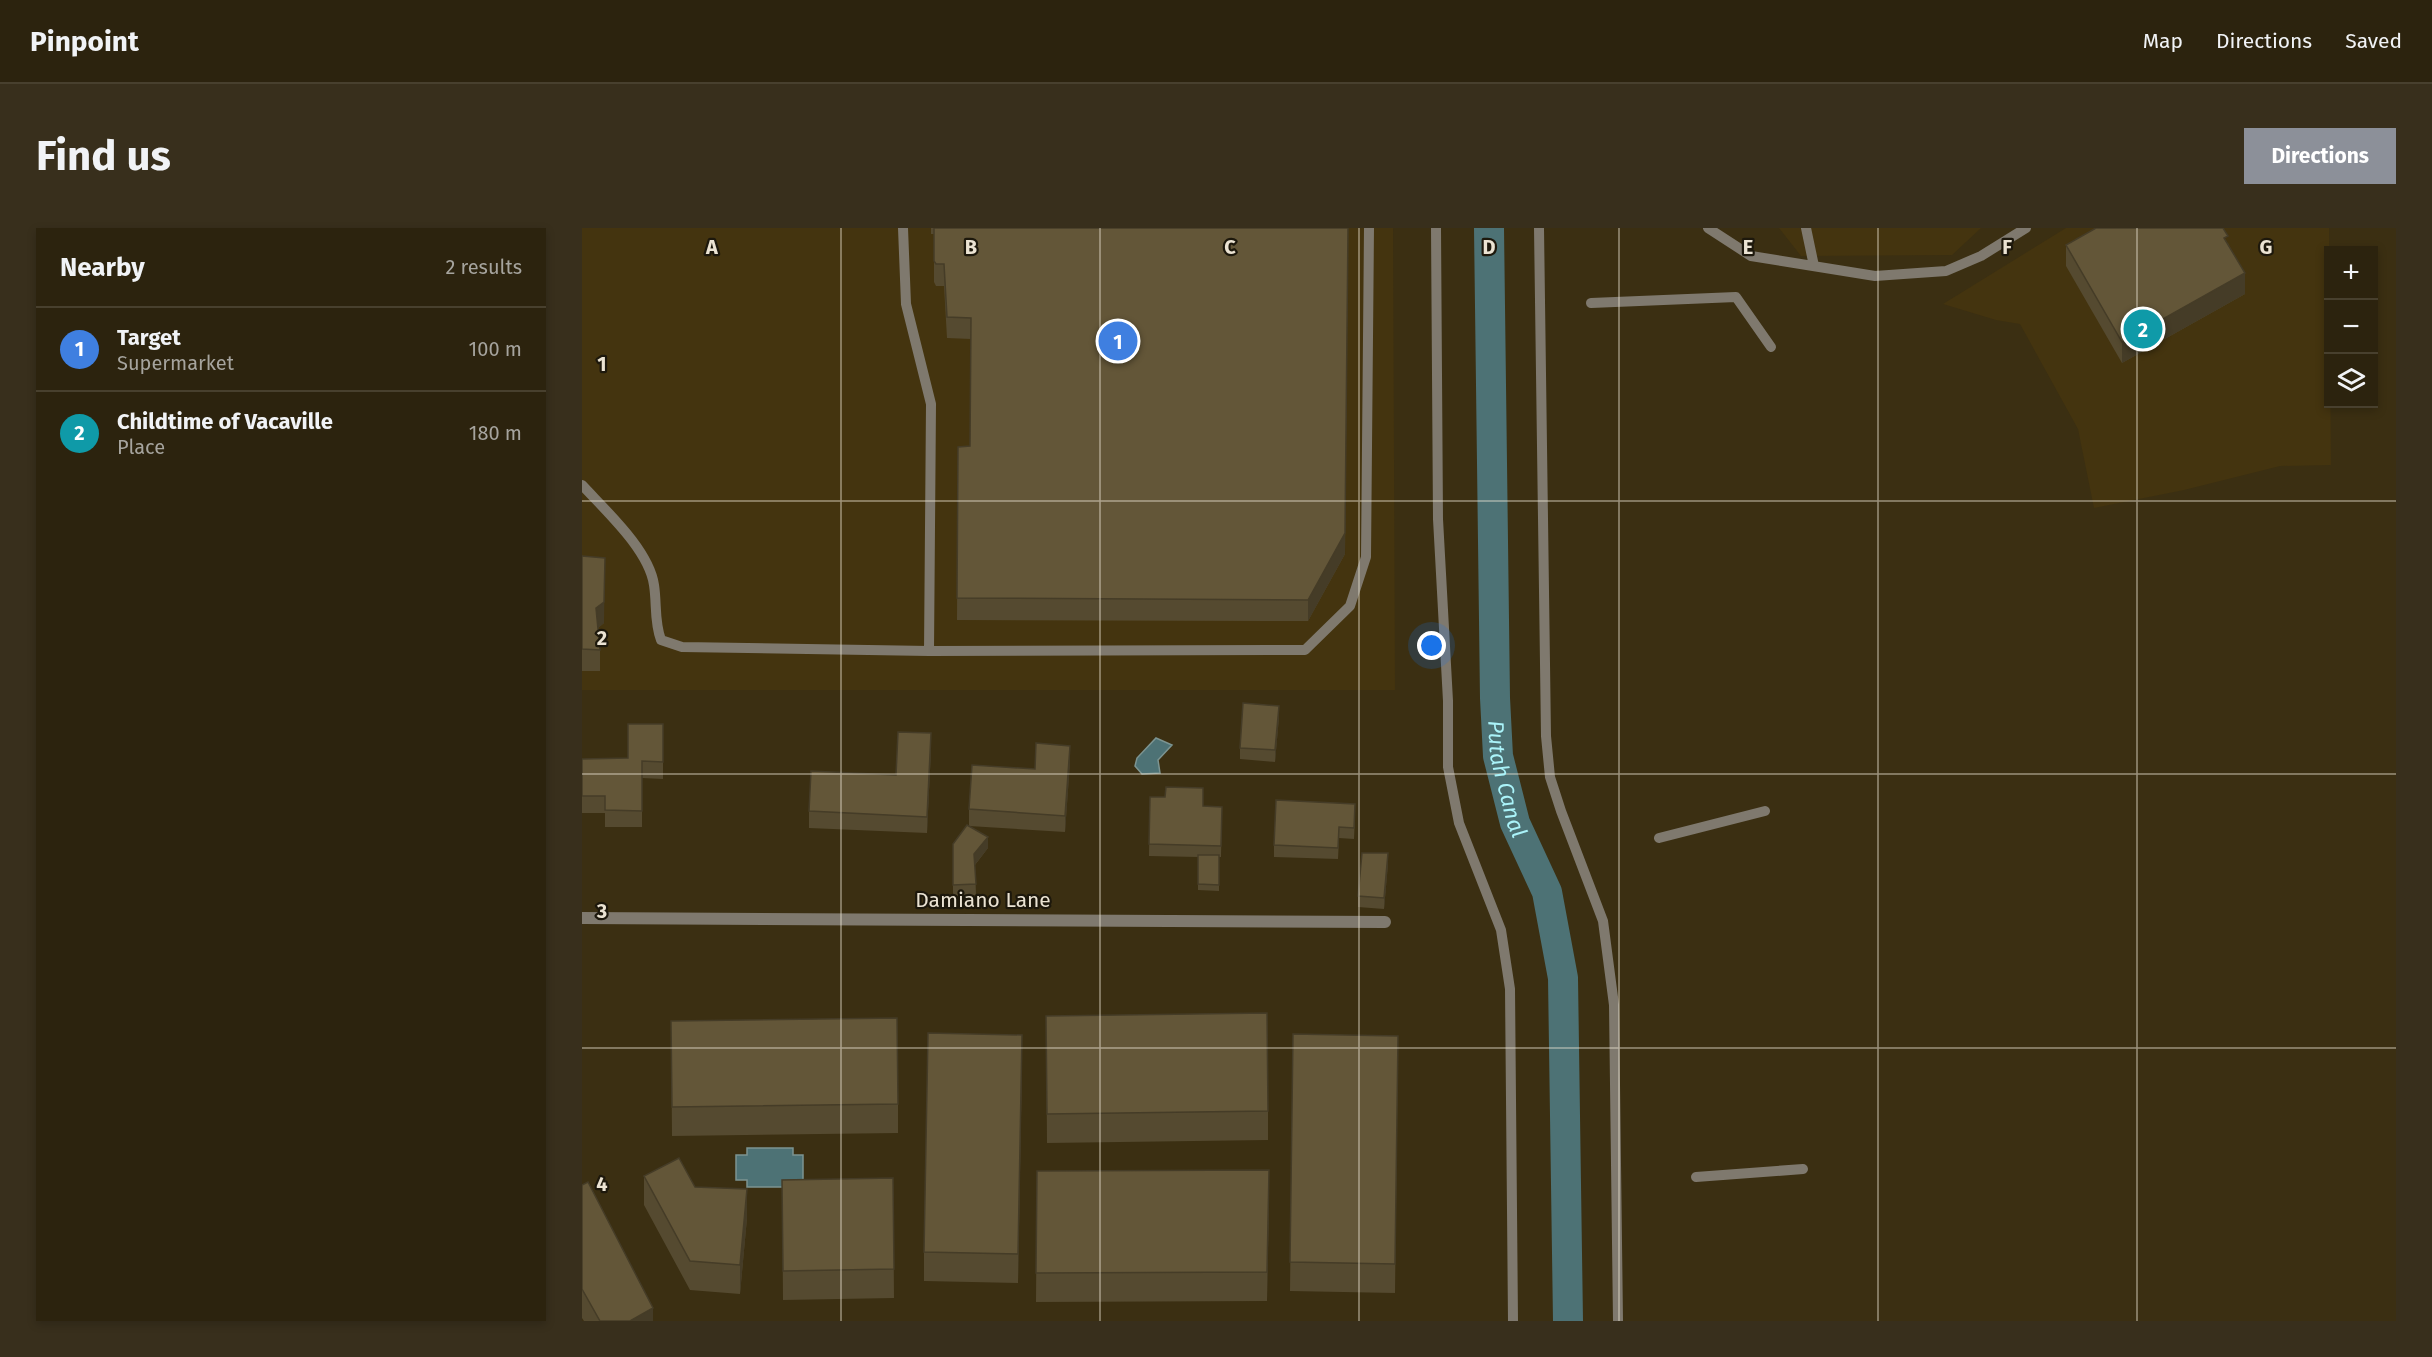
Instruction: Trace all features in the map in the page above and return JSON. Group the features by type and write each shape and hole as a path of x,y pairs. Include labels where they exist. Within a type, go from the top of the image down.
{"street":[{"name":"Damiano Lane","path":"582,918 1385,922"}],"lane":[{"path":"903,228 906,304 931,404 929,651"},
{"path":"582,485 644,557 654,584 655,623 661,640 682,647 929,651 1305,650 1350,606 1366,557 1369,228"},
{"path":"1436,228 1438,519 1448,701 1448,767 1459,823 1502,930 1510,989 1513,1321"},
{"path":"1539,228 1546,736 1550,777 1604,921 1610,957 1614,1005 1618,1321"},
{"path":"1708,228 1751,256 1875,276 1947,271 1981,256 2026,228"},
{"path":"1808,229 1814,266"},
{"path":"1591,303 1736,297 1771,347"},
{"path":"1659,838 1765,811"},
{"path":"1696,1176 1803,1169"}],"shaded area":[{"path":"582,228 1393,228 1395,690 582,690"},
{"path":"1779,228 1981,228 1952,255 1801,256"},
{"path":"2066,228 2329,228 2329,246 2324,246 2324,408 2331,408 2331,465 2280,466 2184,490 2094,508 2078,429 2020,324 1996,320 1943,304"}],"water":[{"path":"1156,738 1172,745 1158,760 1160,773 1142,774 1135,766 1137,758"},
{"path":"747,1148 793,1148 793,1155 803,1155 803,1180 792,1187 747,1187 747,1180 736,1180 736,1155 747,1155"}],"building":[{"path":"934,228 1348,228 1345,533 1308,600 957,598 958,447 970,446 971,318 947,317 944,264 936,264 934,261"},
{"path":"2096,228 2223,228 2228,236 2224,238 2245,273 2122,342 2066,245"},
{"path":"582,556 605,558 604,602 596,608 600,650 582,649"},
{"path":"1243,703 1279,706 1275,750 1240,748"},
{"path":"628,724 663,724 663,762 642,761 642,811 605,810 605,796 582,796 582,759 628,758"},
{"path":"898,732 931,733 927,817 809,811 811,771 896,775"},
{"path":"1036,743 1070,746 1065,816 969,809 972,765 1035,769"},
{"path":"1166,787 1203,788 1203,806 1222,807 1221,846 1149,844 1150,797 1165,797"},
{"path":"1276,800 1355,804 1354,828 1339,827 1338,848 1274,845"},
{"path":"967,825 988,837 974,854 976,884 953,885 953,844"},
{"path":"1362,853 1388,853 1384,898 1358,896"},
{"path":"1198,855 1219,855 1219,885 1198,884"},
{"path":"1267,1013 1268,1111 1047,1114 1046,1016"},
{"path":"897,1018 898,1104 672,1107 671,1021"},
{"path":"928,1033 1022,1035 1018,1254 924,1252"},
{"path":"1293,1034 1398,1036 1395,1264 1290,1262"},
{"path":"679,1158 695,1187 747,1189 740,1265 690,1261 644,1176"},
{"path":"1269,1170 1267,1272 1036,1273 1037,1171"},
{"path":"893,1178 894,1269 783,1271 782,1180"},
{"path":"588,1182 653,1308 630,1321 600,1321 582,1289 582,1185"}],"waterway":[{"name":"Putah Canal","path":"1489,228 1495,698 1498,756 1515,823 1547,892 1563,978 1568,1321"}],"place":[{"name":"Childtime of Vacaville","path":"2143,329"},
{"name":"Target","path":"1118,341"}]}
